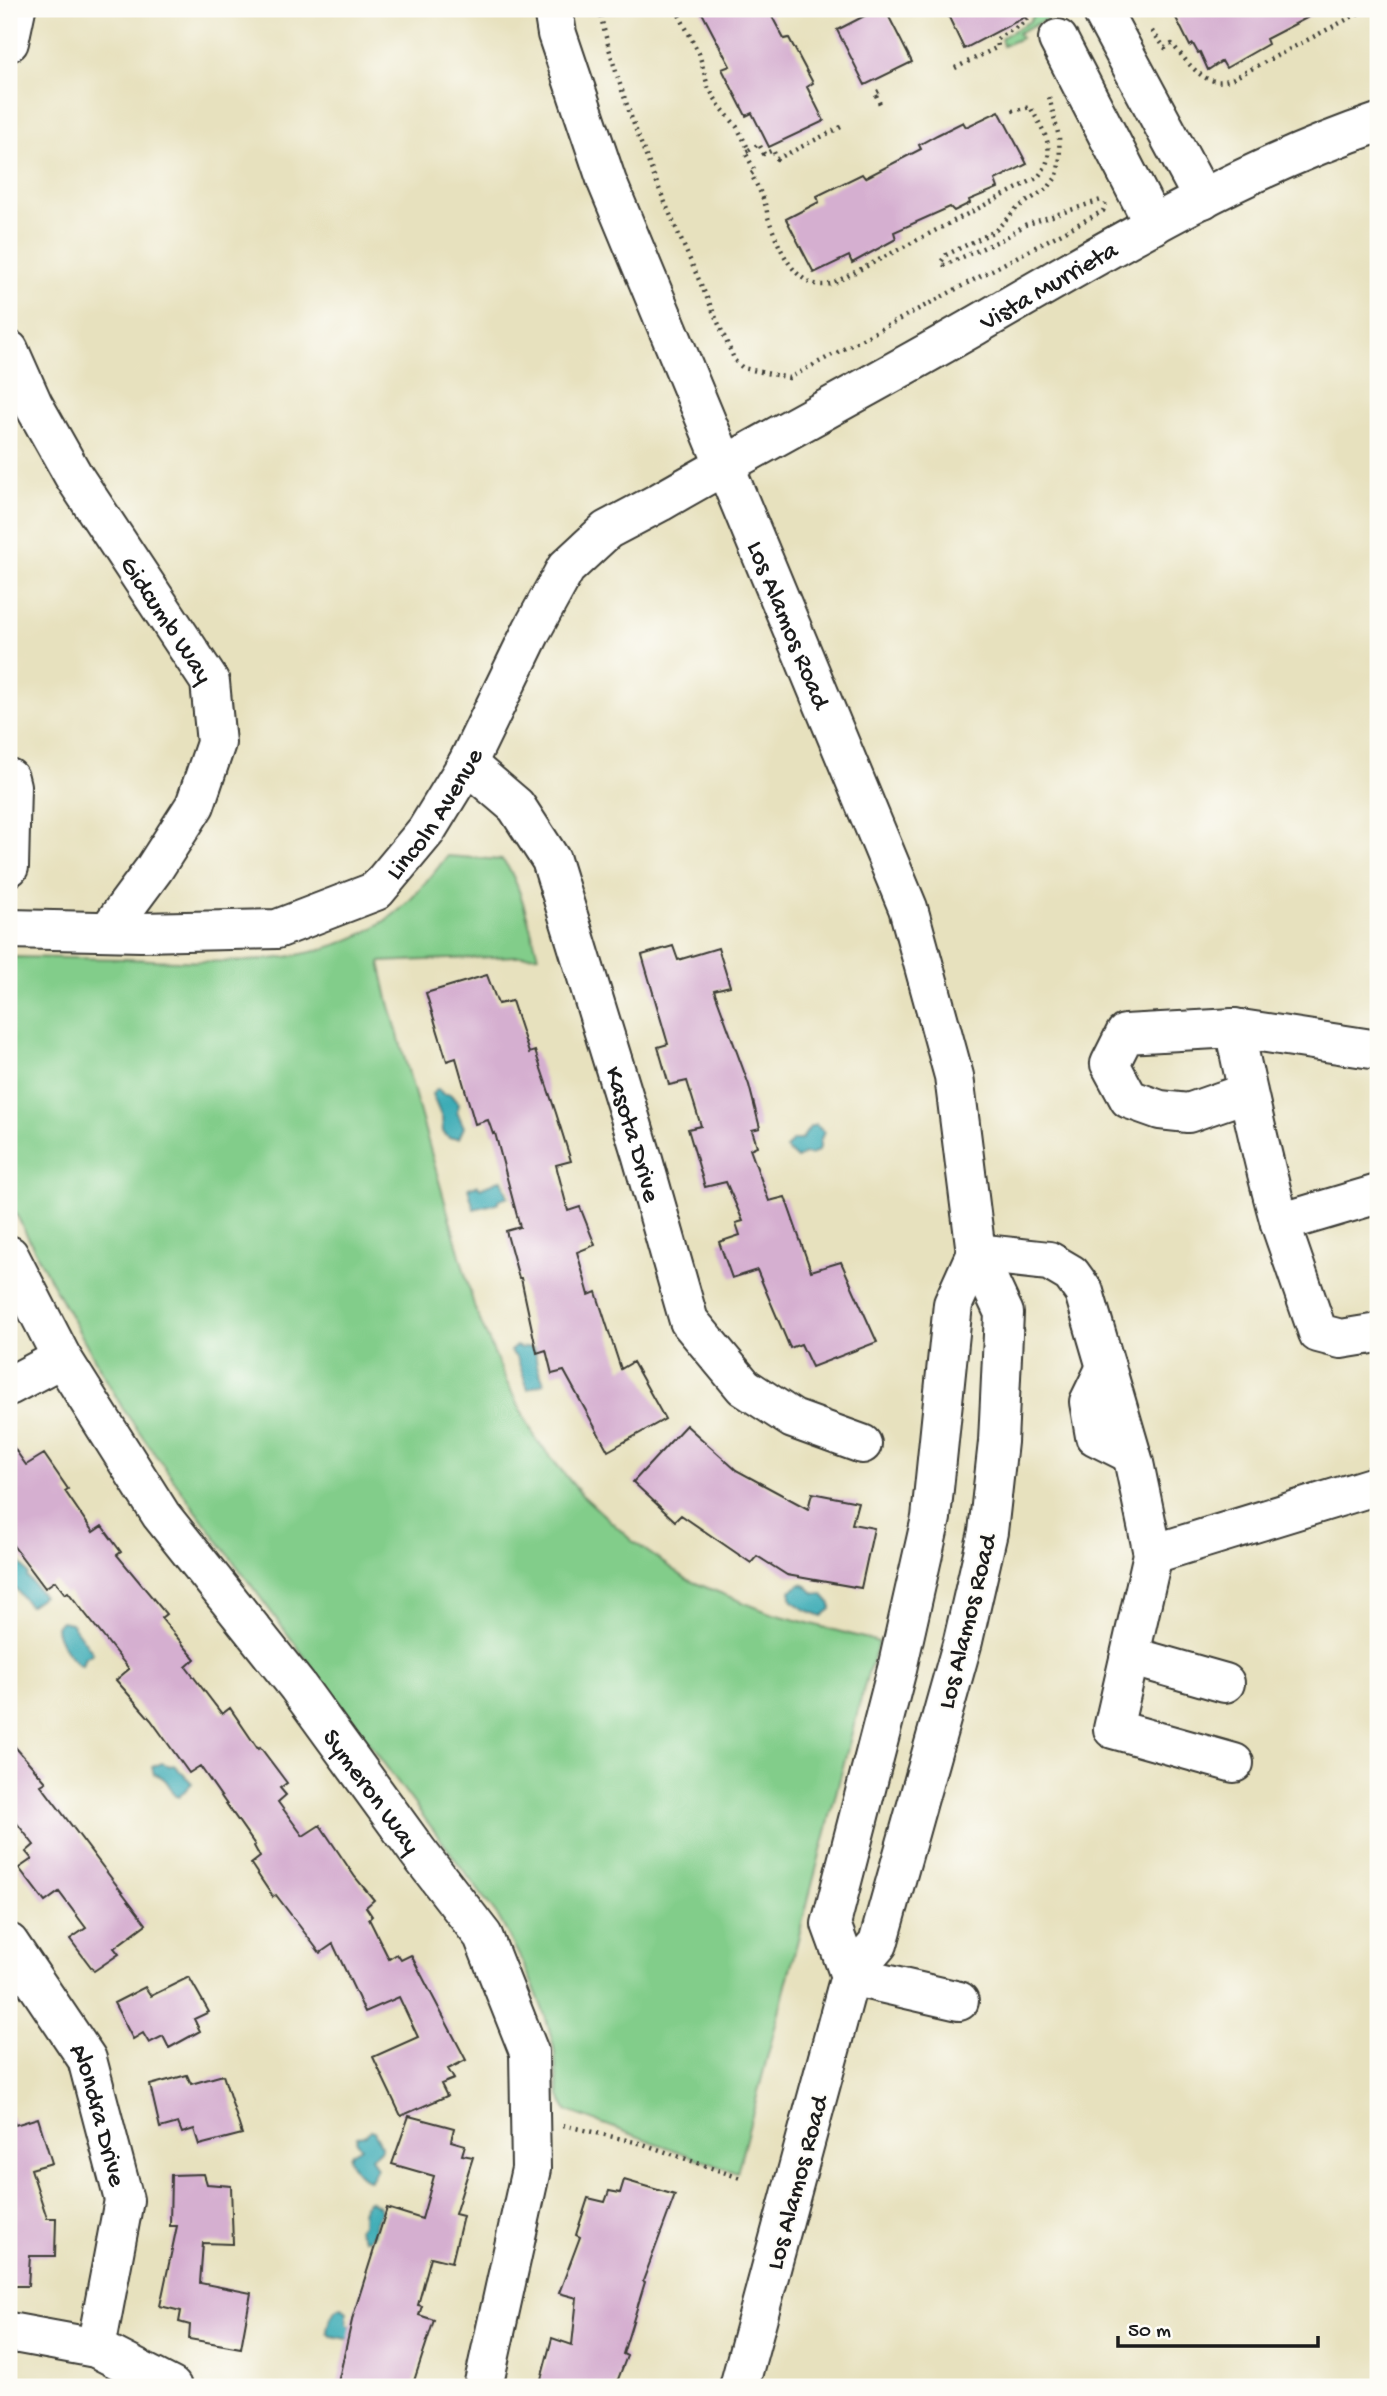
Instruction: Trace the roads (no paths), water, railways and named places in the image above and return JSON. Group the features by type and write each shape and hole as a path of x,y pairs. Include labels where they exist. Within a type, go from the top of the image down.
{"street":[{"path":"9,42 16,9"},
{"name":"Los Alamos Road","path":"553,9 557,34 607,182 908,908 954,1076 976,1253 1004,1313 998,1442 988,1532 963,1641 878,1944 850,1976 739,2387"},
{"path":"1104,15 1203,199"},
{"path":"1058,39 1154,225"},
{"name":"Vista Murrieta","path":"725,465 1203,199 1255,173 1378,122"},
{"name":"Gidcumb Way","path":"9,350 33,404 73,475 210,682 216,743 195,805 154,869 108,931"},
{"name":"Lincoln Avenue","path":"9,929 277,929 376,891 426,831 467,764 531,631 566,568 607,530 725,465"},
{"name":"Kasota Drive","path":"467,764 516,806 551,860 641,1153 689,1321 744,1387 793,1419 862,1444"},
{"path":"9,778 9,867"},
{"path":"1234,1028 1261,1155 1280,1223 1318,1333 1342,1339 1378,1334"},
{"path":"1248,1093 1188,1113 1160,1110 1129,1099 1110,1064 1125,1034 1234,1028 1378,1049"},
{"path":"1280,1223 1378,1194"},
{"path":"976,1253 1049,1261 1071,1274 1084,1292 1106,1367 1131,1454 1153,1553 1113,1729 1234,1763"},
{"name":"Los Alamos Road","path":"850,1976 831,1924 897,1669 931,1518 953,1304 976,1253"},
{"name":"Symeron Way","path":"9,1255 62,1359 161,1515 298,1687 483,1936 529,2052 531,2169 483,2387"},
{"path":"9,1386 62,1359"},
{"path":"1153,1553 1378,1485"},
{"path":"1130,1656 1225,1684"},
{"name":"Alondra Drive","path":"9,1943 87,2059 124,2200 96,2348"},
{"path":"850,1976 959,2001"},
{"path":"9,2332 96,2348 172,2387"}],"water":[{"path":"438,1089 443,1094 450,1094 458,1103 457,1112 464,1127 459,1138 449,1138 443,1132 442,1118 432,1094"},
{"path":"816,1125 824,1132 820,1149 797,1159 786,1149 793,1140 801,1140 810,1127"},
{"path":"502,1179 508,1197 498,1200 498,1203 474,1209 468,1188 478,1185 480,1188"},
{"path":"516,1346 531,1347 535,1350 544,1383 528,1389 517,1358 510,1351"},
{"path":"13,1551 28,1574 27,1577 43,1596 29,1606 9,1580 9,1554"},
{"path":"801,1584 814,1593 823,1595 831,1604 831,1609 822,1616 792,1601 790,1591"},
{"path":"62,1621 71,1623 93,1653 84,1659 82,1666 69,1655 59,1637 56,1626"},
{"path":"162,1763 174,1765 192,1783 179,1797 175,1796 165,1779 154,1774 152,1767"},
{"path":"370,2130 374,2131 381,2149 371,2158 377,2169 370,2180 356,2172 349,2157 361,2147 356,2142 357,2136 366,2135"},
{"path":"369,2201 379,2206 381,2211 374,2233 364,2239 358,2229 362,2224 363,2209"},
{"path":"342,2307 347,2311 347,2323 352,2327 356,2341 332,2336 327,2332 331,2317"}]}
